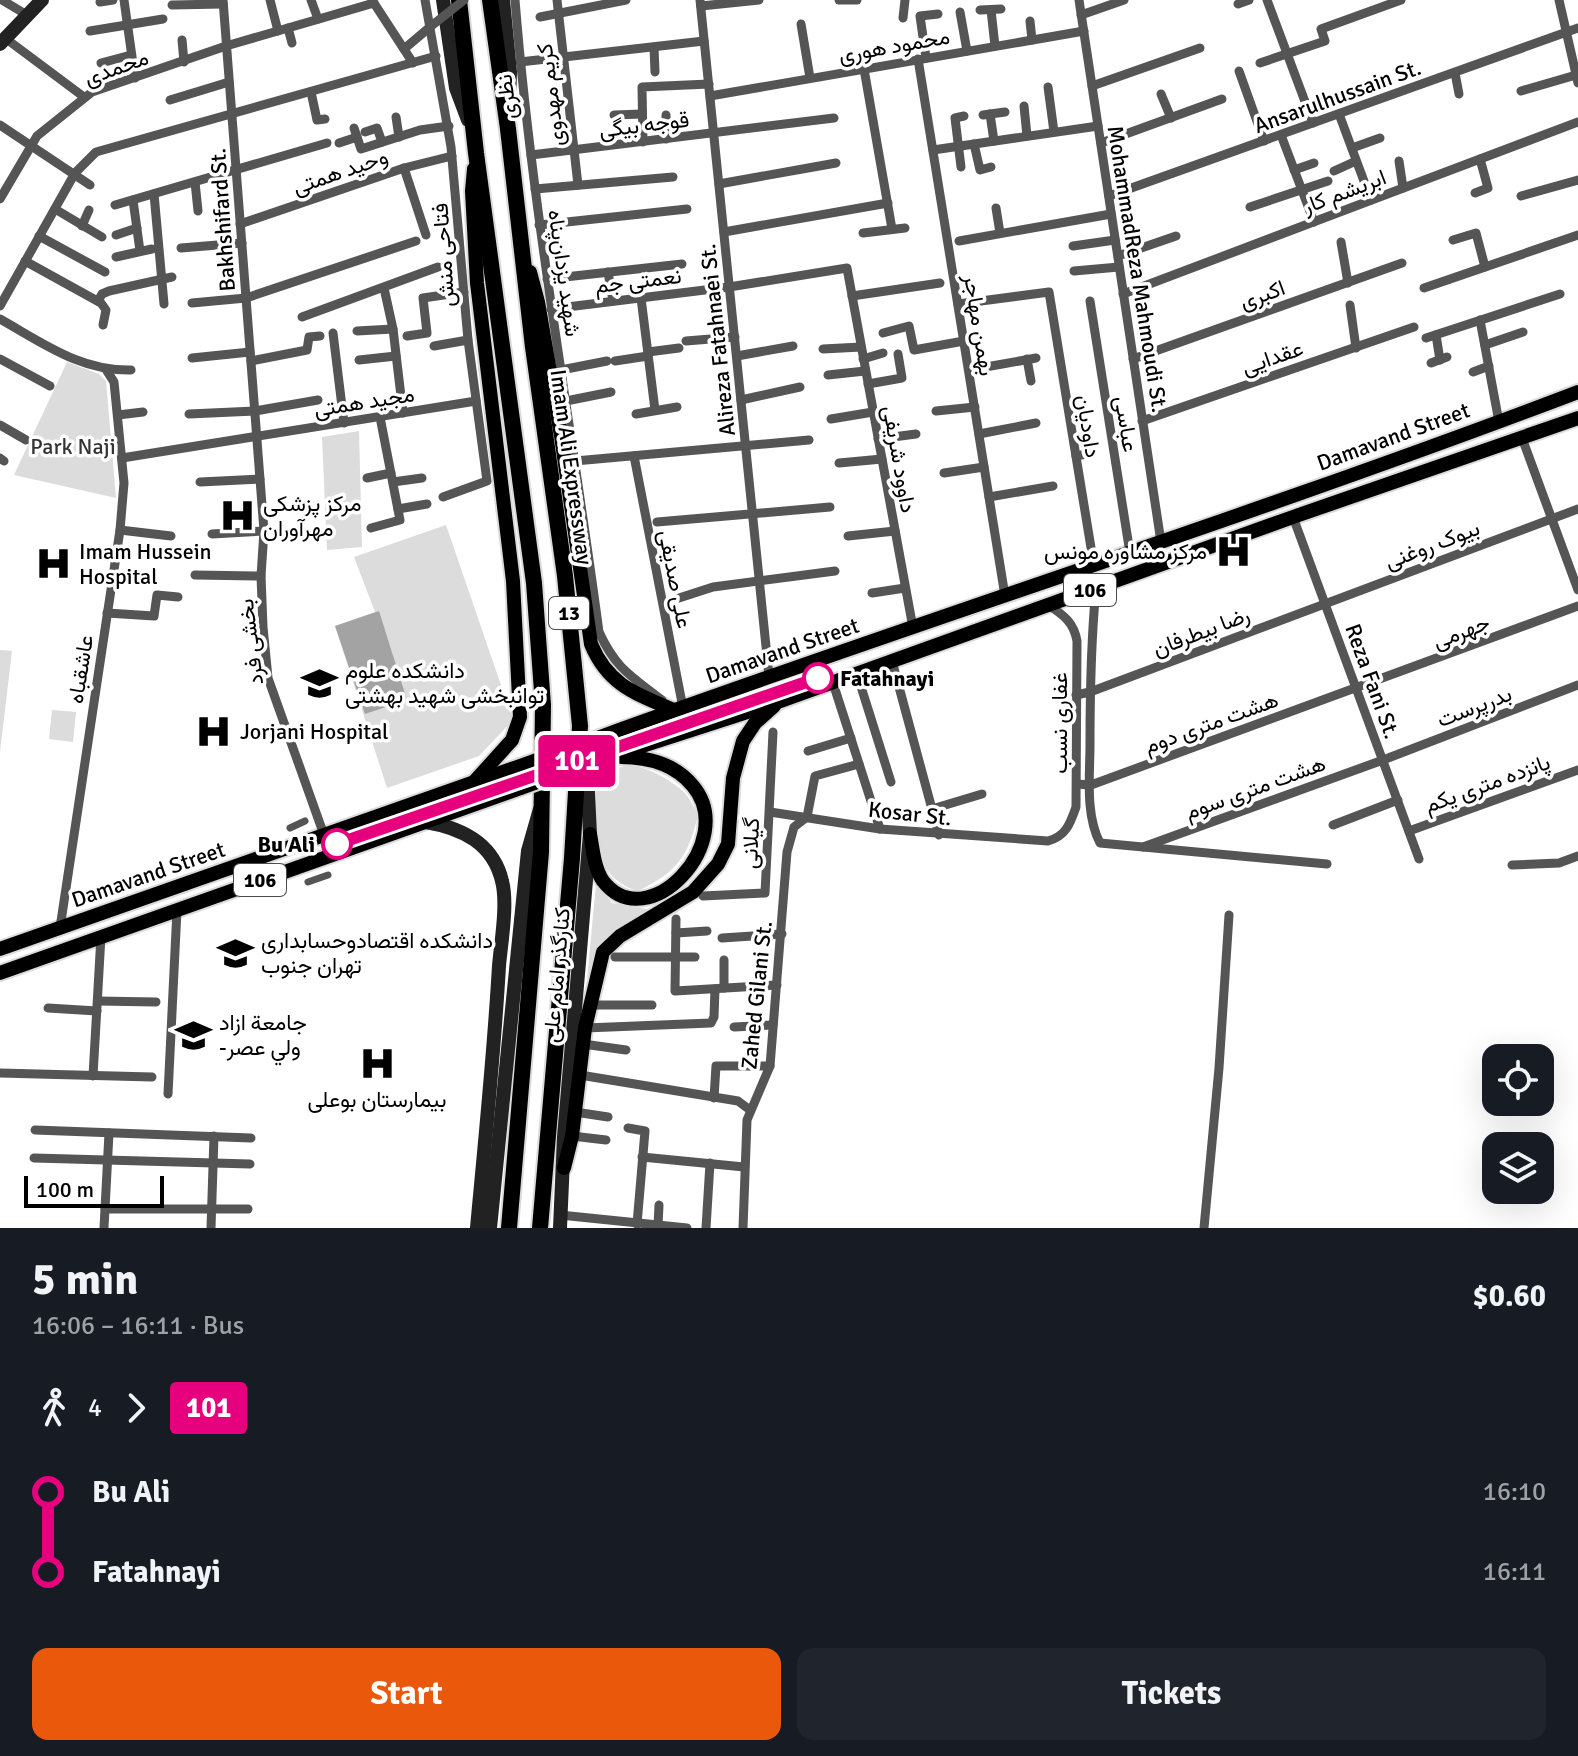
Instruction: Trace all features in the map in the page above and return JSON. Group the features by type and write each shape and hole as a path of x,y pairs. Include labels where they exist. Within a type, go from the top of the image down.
{"highway":[{"name":"13","path":"462,0 475,144 534,583 543,705 543,801 509,1228"},
{"name":"Imam Ali Expressway","path":"490,0 565,576 580,726 572,858 540,1228"}],"main road":[{"path":"2,41 42,0"},
{"path":"443,0 456,88 475,144 472,191 477,283 513,581 520,717 512,740 474,782"},
{"path":"503,0 510,72 508,129"},
{"path":"521,241 538,302 595,656 618,684 678,709"},
{"name":"Damavand Street","path":"0,949 769,676 1094,566 1578,392"},
{"name":"Damavand Street","path":"0,973 605,758 833,683 1578,418"},
{"path":"564,1168 572,1136 585,1028 603,952 610,943 693,892 718,864 728,844 733,778 743,741 755,723 778,702"},
{"name":"کنارگذر امام علی","path":"560,1222 565,1125 590,834 588,768 580,726"},
{"path":"590,834 596,866 602,879 615,892 649,898 686,873 697,857 707,825 700,794 687,779 669,766 649,759 605,758"},
{"path":"490,1228 528,851 543,801"},
{"path":"426,822 467,833 487,850 503,881 496,1018 477,1228"}],"street":[{"path":"2,0 27,15"},
{"path":"100,2 113,0"},
{"path":"124,0 135,78"},
{"path":"270,0 292,43"},
{"path":"311,0 318,19"},
{"name":"فتاحی منش","path":"425,0 449,126 468,340 487,481 443,497"},
{"path":"404,49 462,0"},
{"name":"نظری","path":"515,0 535,189"},
{"name":"کریم مهدوی","path":"557,0 578,185"},
{"path":"540,17 626,0"},
{"path":"700,3 759,0"},
{"path":"839,0 857,0"},
{"path":"903,18 905,0"},
{"name":"MohammadReza Mahmoudi St.","path":"1079,0 1161,542"},
{"path":"1081,15 1124,0"},
{"path":"1238,4 1249,0"},
{"path":"1267,0 1313,123"},
{"path":"1521,91 1577,79 1559,0"},
{"path":"373,1 413,63"},
{"name":"محمدی","path":"0,199 31,144 84,97 226,46 373,1"},
{"path":"1260,63 1325,41 1321,29 1394,1"},
{"path":"172,5 223,2"},
{"name":"Bakhshifard St.","path":"223,2 257,437"},
{"name":"Alireza Fatahnaei St.","path":"700,3 769,676"},
{"path":"980,10 996,9 995,46"},
{"path":"960,12 967,51"},
{"name":"بهمن مهاجر","path":"938,14 920,16 922,59 933,150 1005,596"},
{"path":"90,31 163,19"},
{"path":"1030,21 1032,40"},
{"path":"801,24 810,78"},
{"name":"Ansarulhussain St.","path":"1109,196 1578,28"},
{"name":"محمود هوری","path":"710,96 1084,31"},
{"path":"182,40 184,62"},
{"path":"2,41 84,97"},
{"path":"520,62 704,41"},
{"path":"654,47 655,72"},
{"path":"1092,86 1200,48"},
{"path":"101,63 131,55"},
{"path":"0,306 75,173 89,157 103,149 436,56"},
{"path":"864,69 892,229"},
{"path":"1239,71 1264,141"},
{"path":"1455,73 1459,94"},
{"path":"170,100 229,82"},
{"path":"643,142 642,87 709,84"},
{"path":"1048,87 1054,132"},
{"path":"311,92 317,120 325,119"},
{"path":"1161,94 1171,118"},
{"path":"1101,143 1222,99"},
{"path":"1024,106 1027,136"},
{"path":"994,141 986,115 1005,112"},
{"path":"614,115 642,114"},
{"path":"1339,114 1371,200"},
{"path":"666,115 666,139"},
{"path":"961,167 955,118 964,116"},
{"path":"396,117 399,137"},
{"path":"420,118 420,130"},
{"name":"قوجه بیگی","path":"531,155 834,118"},
{"name":"ابریشم کار","path":"1123,294 1578,122"},
{"path":"0,125 90,185"},
{"path":"359,132 361,149 420,130 449,126"},
{"path":"933,150 1098,126"},
{"path":"339,143 359,132 377,128 382,142"},
{"path":"1281,135 1314,222"},
{"path":"1352,148 1380,138"},
{"path":"115,205 327,143"},
{"path":"974,144 980,170 991,167"},
{"name":"وحید همتی","path":"240,224 404,168 452,156"},
{"path":"1475,193 1488,188 1480,159"},
{"path":"1334,171 1356,161"},
{"path":"1399,161 1403,188"},
{"path":"719,184 836,163"},
{"path":"1294,170 1314,163"},
{"path":"404,168 426,235"},
{"path":"535,189 673,177"},
{"path":"1521,196 1578,180"},
{"path":"1250,207 1328,181"},
{"path":"195,182 198,211"},
{"name":"شهید یزدان‌پناه","path":"535,189 599,632 609,654 622,671 678,709"},
{"path":"154,194 167,278 164,304"},
{"path":"133,200 140,251"},
{"path":"724,232 888,203"},
{"path":"996,208 1000,233"},
{"path":"55,209 102,237"},
{"path":"539,225 687,209"},
{"path":"82,226 89,210"},
{"path":"959,241 1111,214"},
{"path":"116,235 137,228"},
{"path":"863,233 905,228"},
{"path":"1453,240 1476,233 1485,267"},
{"path":"1424,288 1578,235"},
{"path":"39,236 105,272"},
{"path":"1118,256 1176,236"},
{"path":"1073,246 1115,240"},
{"path":"192,303 246,298 416,241"},
{"path":"1341,242 1348,283"},
{"path":"181,248 242,243"},
{"path":"116,257 152,249"},
{"path":"25,261 98,301 106,310 103,325"},
{"name":"اکبری","path":"1133,359 1402,263"},
{"path":"547,279 682,264"},
{"path":"302,317 438,267"},
{"path":"1074,271 1119,267"},
{"name":"نعمتی جم","path":"551,309 729,287 847,268 852,296"},
{"path":"608,272 613,301"},
{"path":"98,301 102,294 109,291 167,278"},
{"path":"852,296 954,281"},
{"path":"384,288 393,329 403,413"},
{"path":"407,336 427,333 423,298 464,292"},
{"name":"داودیان","path":"958,304 1049,292 1094,566"},
{"path":"1439,360 1431,336 1560,294"},
{"name":"داوود شریفی","path":"852,296 913,628"},
{"path":"641,298 655,410"},
{"name":"عباسی","path":"1090,301 1130,553"},
{"path":"1350,305 1356,348"},
{"path":"0,319 65,356 107,371 131,370"},
{"path":"1480,320 1499,422"},
{"path":"883,333 909,326 914,350 964,341"},
{"name":"عقدایی","path":"1142,421 1414,327"},
{"path":"357,331 393,329"},
{"path":"1485,345 1523,332"},
{"path":"333,333 344,423"},
{"path":"192,358 307,350 309,337 320,336"},
{"path":"561,370 648,354 682,344 735,337"},
{"path":"434,346 468,340"},
{"path":"737,356 793,346"},
{"path":"823,349 861,347"},
{"path":"863,359 883,353"},
{"path":"868,384 902,378 898,354"},
{"path":"359,360 396,356"},
{"path":"0,359 50,386"},
{"path":"969,370 1031,359 1031,381"},
{"path":"1473,372 1489,366"},
{"name":"عاشقباه","path":"60,928 124,490 113,379 107,371"},
{"path":"828,375 865,371"},
{"path":"741,400 800,387"},
{"path":"566,401 611,392"},
{"path":"189,414 255,411 318,400"},
{"name":"مجید همتی","path":"122,458 476,401"},
{"path":"636,414 677,407"},
{"path":"936,411 975,407"},
{"path":"118,415 143,412"},
{"path":"831,419 873,412"},
{"path":"371,528 400,520 380,417"},
{"path":"979,434 1036,423"},
{"path":"0,425 26,440"},
{"path":"878,439 916,434"},
{"name":"بخشی فرد","path":"257,437 264,531 261,576 268,678 324,835"},
{"path":"1522,438 1578,590"},
{"path":"575,461 809,440"},
{"path":"1076,456 1091,453"},
{"name":"علی صدیقی","path":"634,456 678,709"},
{"path":"839,463 882,459"},
{"path":"944,473 984,467"},
{"path":"367,478 422,478"},
{"path":"200,482 260,479"},
{"path":"989,497 1053,486"},
{"path":"398,509 427,504"},
{"path":"657,522 830,507"},
{"name":"بیوک روغنی","path":"1325,604 1578,509"},
{"name":"Reza Fani St.","path":"1293,517 1419,859"},
{"path":"120,530 171,536"},
{"path":"212,534 264,531"},
{"path":"848,536 895,531"},
{"path":"679,598 713,587 835,571"},
{"path":"195,575 261,576"},
{"path":"872,593 905,588"},
{"path":"1096,588 1090,692 1091,785 1093,824 1100,843 1327,864"},
{"path":"107,613 154,616 157,595 178,597"},
{"name":"رضا بیطرفان","path":"1076,695 1325,604"},
{"name":"غفاری نسب","path":"1048,605 1069,620 1076,631 1077,784 1076,807 1069,825 1061,835 1048,841"},
{"name":"جهرمی","path":"1357,689 1578,606"},
{"path":"892,661 939,835"},
{"path":"857,674 891,782"},
{"path":"833,683 880,829"},
{"name":"بدرپرست","path":"1383,760 1578,685"},
{"name":"هشت متری دوم","path":"1077,784 1091,785 1357,689"},
{"name":"گیلانی","path":"703,896 765,893 773,732"},
{"path":"808,751 851,738"},
{"name":"هشت متری سوم","path":"1140,848 1383,760"},
{"name":"Zahed Gilani St.","path":"743,1228 744,1167 750,1110 770,1066 787,852 794,827 807,817 815,776 859,764"},
{"name":"پانزده متری یکم","path":"1409,831 1578,770"},
{"path":"932,809 982,794"},
{"path":"1333,825 1398,800"},
{"name":"Kosar St.","path":"770,812 880,829 1048,841"},
{"path":"290,828 305,821"},
{"path":"768,853 773,847 787,852"},
{"path":"1512,865 1559,863 1578,856"},
{"path":"308,882 328,875"},
{"path":"168,1094 177,910"},
{"path":"1204,1228 1229,915"},
{"path":"676,919 675,991 777,985"},
{"path":"676,933 707,931"},
{"path":"722,938 782,934"},
{"path":"93,1076 101,936"},
{"path":"615,957 695,957"},
{"path":"585,1028 711,1023 724,960"},
{"path":"48,1008 156,1002"},
{"path":"590,1005 652,1005"},
{"path":"734,1027 773,1025"},
{"path":"583,1044 626,1050"},
{"path":"714,1098 716,1066 770,1066"},
{"path":"0,1073 152,1077"},
{"path":"580,1075 738,1101 750,1110"},
{"path":"575,1112 608,1117"},
{"path":"628,1128 645,1131 637,1224"},
{"path":"35,1130 251,1138"},
{"path":"104,1228 109,1133"},
{"path":"211,1228 214,1136"},
{"path":"572,1136 606,1140"},
{"path":"642,1157 744,1167"},
{"path":"34,1158 250,1164"},
{"path":"706,1228 710,1163"},
{"path":"658,1226 659,1205"},
{"path":"105,1209 248,1209"},
{"path":"560,1222 687,1228"}],"green space":[{"name":"Park Naji","path":"67,362 99,374 106,381 116,498 14,475"},
{"path":"359,431 362,547 327,550 322,437"},
{"path":"446,525 513,720 479,756 387,788 335,626 375,612 354,557"},
{"path":"0,650 12,651 0,752"},
{"path":"52,710 76,712 73,742 49,739"},
{"path":"624,766 648,770 671,782 686,794 698,815 690,842 679,862 662,877 638,891 621,884 610,873 602,859 594,828 592,777"},
{"path":"596,884 612,903 653,910 610,936 597,953 587,980"}],"shaded area":[{"path":"379,611 407,700 365,714 335,626"}],"bus line":[{"name":"101","path":"337,844 818,678"}],"place":[{"name":"مرکز پزشکی مهرآوران","path":"237,516"},
{"name":"مرکز مشاوره مونس","path":"1233,551"},
{"name":"Imam Hussein Hospital","path":"53,564"},
{"name":"Fatahnayi","path":"818,678"},
{"name":"دانشکده علوم توانبخشی شهید بهشتی","path":"319,683"},
{"name":"Jorjani Hospital","path":"214,731"},
{"name":"Bu Ali","path":"337,844"},
{"name":"دانشکده اقتصادوحسابداری تهران جنوب","path":"235,953"},
{"name":"جامعة ازاد -ولي عصر","path":"193,1035"},
{"name":"بیمارستان بوعلی","path":"377,1063"}]}
